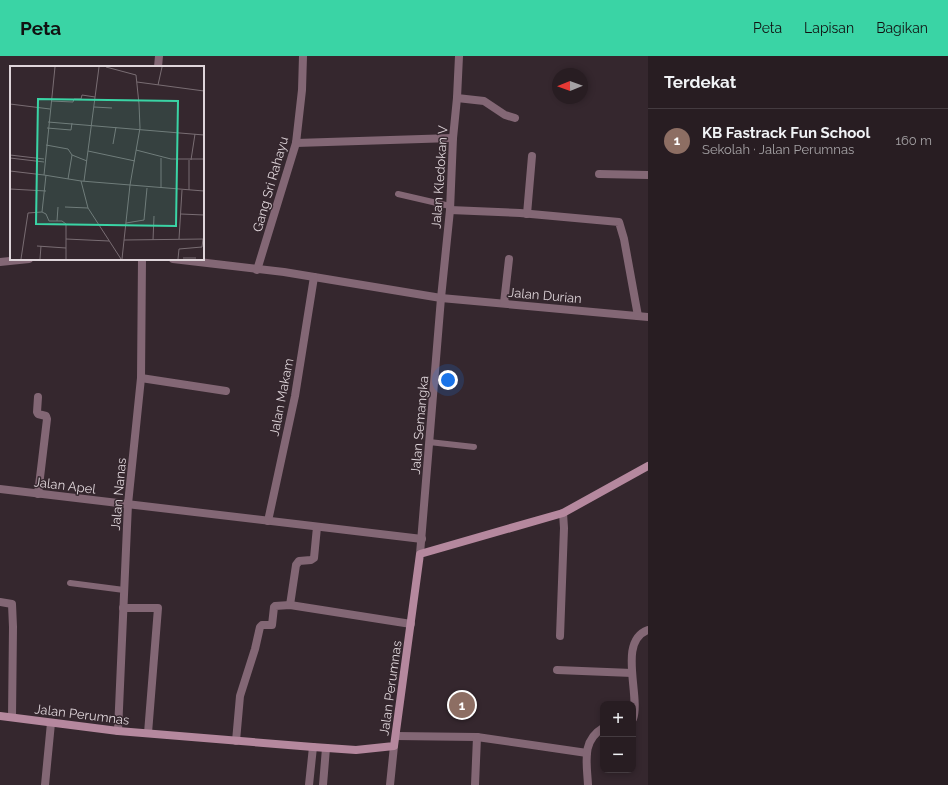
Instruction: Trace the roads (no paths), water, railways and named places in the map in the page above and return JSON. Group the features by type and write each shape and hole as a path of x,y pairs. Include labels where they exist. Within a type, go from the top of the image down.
{"street":[{"path":"158,66 159,56"},
{"name":"Gang Sri Rahayu","path":"257,270 296,143 302,90 303,56"},
{"name":"Jalan Kledokan V","path":"441,298 450,208 452,138 457,98 459,56"},
{"path":"457,98 484,101 505,115 515,118"},
{"path":"296,143 452,138"},
{"path":"527,214 532,156"},
{"path":"599,174 648,175"},
{"path":"450,208 619,222 624,239 638,316"},
{"path":"504,303 509,259"},
{"path":"0,262 11,260"},
{"name":"Jalan Nanas","path":"118,731 128,504 140,378 142,260"},
{"name":"Jalan Durian","path":"181,260 284,272 441,298 648,317"},
{"name":"Jalan Makam","path":"268,521 295,396 314,277"},
{"name":"Jalan Semangka","path":"420,554 441,298"},
{"path":"140,378 226,391"},
{"path":"38,398 37,412 38,414 46,416 47,419 38,494"},
{"path":"420,554 563,513 648,466"},
{"name":"Jalan Apel","path":"0,489 422,539"},
{"path":"560,636 563,513"},
{"path":"290,605 296,565 299,561 311,560 314,558 317,527"},
{"name":"Jalan Perumnas","path":"0,716 118,731 326,748 356,750 394,746 420,554"},
{"path":"0,602 12,604 12,717"},
{"path":"236,741 240,696 255,649 260,627 262,625 272,625 275,606 290,605 411,624"},
{"path":"123,608 158,608 148,733"},
{"path":"634,701 632,673 633,651 636,641 641,634 648,630"},
{"path":"557,670 632,673"},
{"path":"44,785 51,723"},
{"path":"588,785 587,753 590,740 596,732 600,730"},
{"path":"396,736 477,737 587,753"},
{"path":"475,785 477,737"},
{"path":"390,785 394,746"},
{"path":"309,785 313,747"},
{"path":"323,785 326,748"}],"lane":[{"path":"398,194 450,208"},
{"path":"429,442 474,447"},
{"path":"70,583 124,590"}],"place":[{"name":"KB Fastrack Fun School","path":"462,705"}]}
